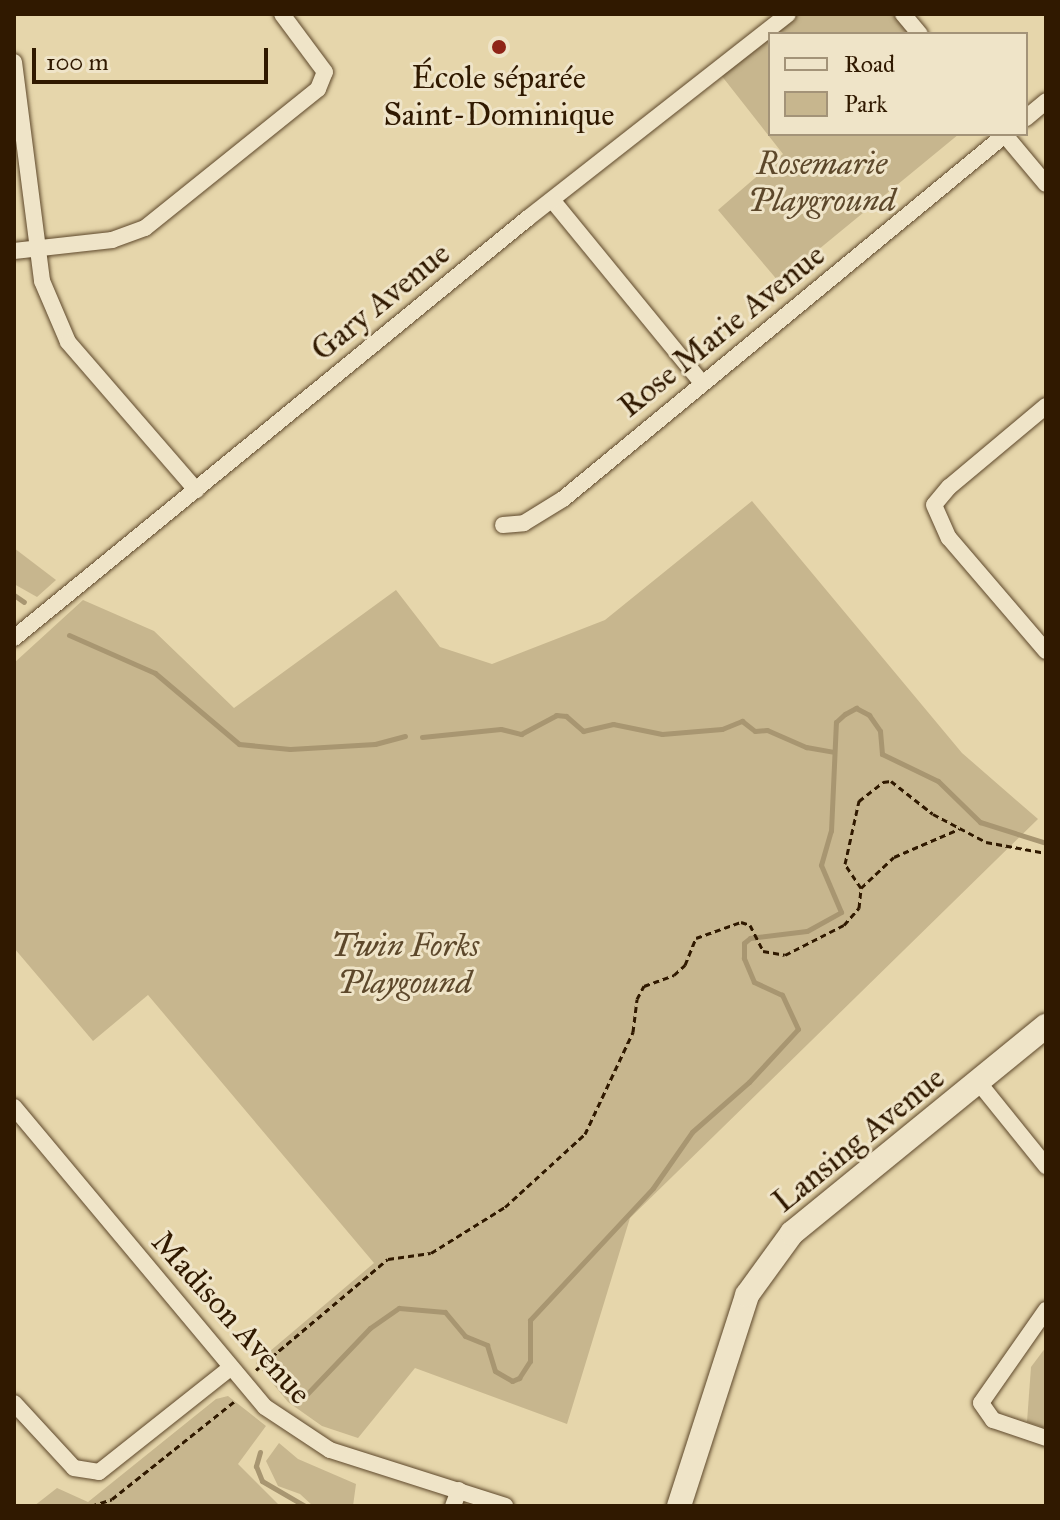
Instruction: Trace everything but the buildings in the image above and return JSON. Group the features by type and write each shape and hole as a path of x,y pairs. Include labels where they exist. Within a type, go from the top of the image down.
{"street":[{"path":"14,251 112,240 145,228 318,89 325,72 282,14"},
{"name":"Gary Avenue","path":"14,638 788,14"},
{"path":"903,14 918,32"},
{"path":"14,62 42,281 68,342 196,490"},
{"path":"1028,116 1046,101"},
{"name":"Rose Marie Avenue","path":"503,525 524,523 563,499 1003,136"},
{"path":"1007,136 1046,184"},
{"path":"553,201 702,383"},
{"path":"1046,406 949,487 934,505 949,538 1046,651"},
{"name":"Lansing Avenue","path":"679,1506 747,1295 792,1233 1046,1026"},
{"path":"979,1083 1046,1166"},
{"name":"Madison Avenue","path":"14,1107 265,1407 310,1440 456,1498 505,1506"},
{"path":"1046,1310 981,1403 993,1420 1046,1438"},
{"path":"14,1403 74,1468 99,1472 230,1368"}],"path":[{"path":"256,1370 388,1259 431,1253 505,1207 585,1134 633,1032 637,999 644,986 674,975 696,938 741,922 750,925 763,951 785,955 844,925 859,908 861,888 845,864 859,801 883,782 891,781 986,842 1046,853"},
{"path":"861,888 894,857 960,828"},
{"path":"91,1506 112,1499 236,1400"}],"green space":[{"path":"797,14 895,14 909,32 774,32"},
{"name":"Rosemarie Playground","path":"768,38 768,135 721,75"},
{"name":"Rosemarie Playground","path":"769,136 957,136 779,282 718,210 783,154"},
{"name":"Twin Forks Playgound","path":"752,501 962,753 1038,819 630,1218 567,1424 415,1368 358,1438 322,1426 288,1402 256,1363 374,1263 148,995 93,1041 14,948 14,663 83,600 154,631 234,708 396,590 440,647 492,664 605,620"},
{"path":"14,548 56,580 37,597 14,584"},
{"path":"1046,1347 1046,1428 1027,1422 1031,1367"},
{"path":"228,1396 266,1426 238,1464 280,1506 34,1506 57,1488 88,1502 216,1399"},
{"path":"279,1443 298,1459 356,1484 353,1506 313,1506 300,1494 278,1486 266,1461"}],"waterway":[{"path":"14,595 24,602"},
{"path":"69,635 155,673 239,744 290,749 375,744 405,736"},
{"path":"305,1396 370,1328 399,1308 445,1312 465,1336 487,1345 495,1371 512,1381 519,1378 530,1361 530,1320 653,1188 692,1132 749,1082 798,1029 782,995 754,982 744,958 744,943 750,938 807,931 841,912 821,865 831,831 836,722 845,714 856,708 869,715 880,731 882,754 938,781 980,822 1046,843"},
{"path":"422,737 501,729 521,734 556,715 566,716 583,731 613,724 662,734 722,729 742,721 755,731 767,730 806,747 834,752"},
{"path":"260,1452 256,1466 262,1481 305,1506"}],"place":[{"name":"École séparée Saint-Dominique","path":"499,47"}]}
